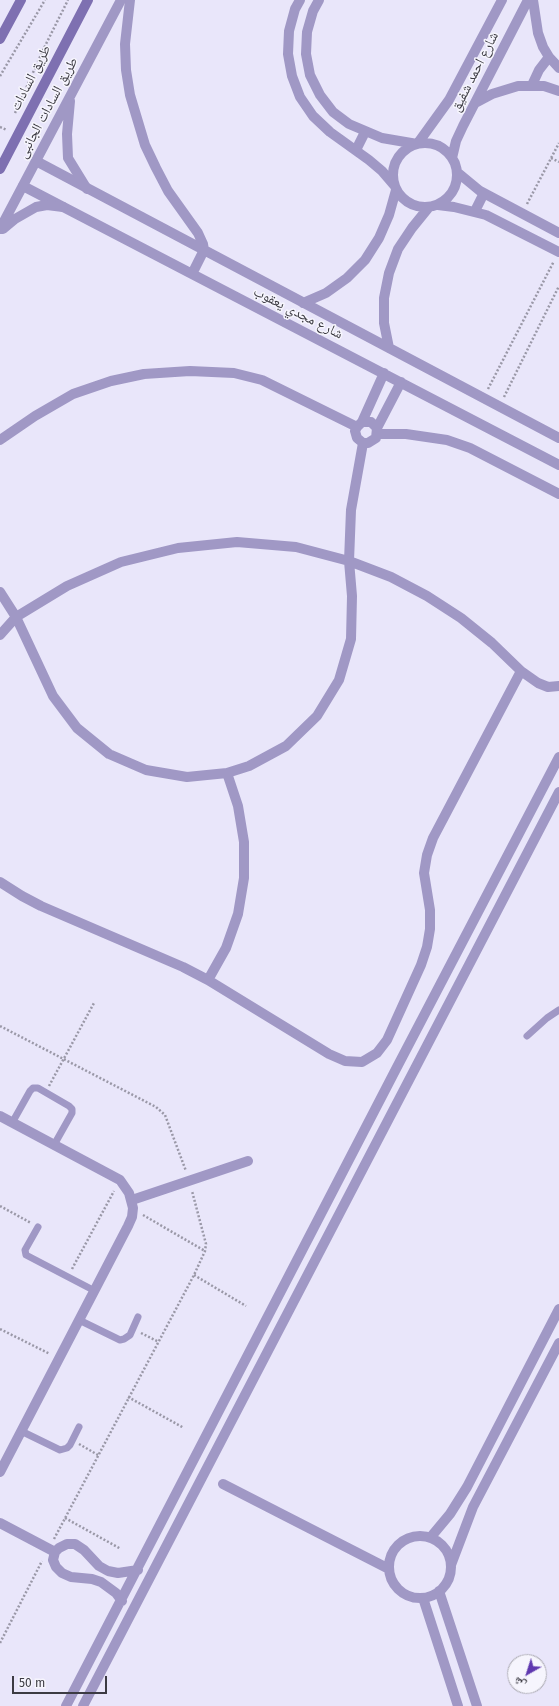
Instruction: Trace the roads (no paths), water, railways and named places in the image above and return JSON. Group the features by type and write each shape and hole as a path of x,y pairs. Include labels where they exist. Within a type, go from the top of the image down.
{"main road":[{"path":"0,39 3,24 20,0"},
{"name":"طريق السادات","path":"0,169 88,0"}],"street":[{"name":"طريق السادات الجانبى","path":"0,231 120,0"},
{"path":"130,0 125,44 126,70 130,96 136,120 145,145 156,168 168,191 198,233 204,250 192,274"},
{"path":"300,0 295,9 289,31 288,54 292,76 300,97 313,116 330,132 382,170 402,198 410,204 419,207 433,206 475,211 486,215 559,252"},
{"path":"319,0 313,11 307,32 306,54 310,75 320,95 333,112 349,124 382,138 417,144 428,143 437,146 446,151 452,158 457,172 454,188 450,195 433,206 412,228 398,249 389,273 384,304 384,323 389,348"},
{"name":"شارع احمد شفيق","path":"417,144 449,100 502,0"},
{"name":"شارع احمد شفيق","path":"452,158 456,141 528,0"},
{"path":"533,0 538,33 549,57 559,68"},
{"path":"532,85 539,70 549,57"},
{"path":"475,103 506,89 518,86 544,86 559,91"},
{"path":"71,95 66,150 71,165 88,189"},
{"path":"356,150 365,132"},
{"path":"303,303 326,293 347,278 364,260 379,238 389,215 395,187 392,174 394,164 403,151 417,144"},
{"name":"شارع مجدي يعقوب","path":"36,161 559,438"},
{"path":"457,172 484,193 559,233"},
{"name":"شارع مجدي يعقوب","path":"23,186 559,465"},
{"path":"475,211 484,193"},
{"path":"0,231 15,219 36,207 47,205 63,207"},
{"path":"0,440 35,416 73,394 111,381 144,374 190,371 234,373 262,380 359,424 371,422 377,431"},
{"path":"384,373 355,430 357,438 364,443 372,442 401,382"},
{"path":"377,431 427,436 447,440 470,448 559,494"},
{"path":"0,592 16,616 53,696 78,728 109,754 146,770 186,777 227,773 249,766 286,746 317,716 339,680 351,639 352,596 349,561 350,510 364,443"},
{"path":"0,635 16,616 67,586 121,562 178,548 237,542 289,546 349,561 391,577 427,596 466,622 538,683 548,687 559,686"},
{"path":"0,882 41,906 183,967 208,980 329,1054 345,1061 362,1062 377,1053 387,1040 421,965 427,948 430,929 430,910 424,873 427,855 433,838 522,671"},
{"path":"66,1706 122,1601 396,1069 559,757"},
{"path":"208,980 226,948 238,914 244,878 244,842 238,806 227,773"},
{"path":"83,1706 559,792"},
{"path":"396,1069 410,1076"},
{"path":"0,1116 120,1180 129,1193 132,1204 132,1217 128,1226 0,1472"},
{"path":"132,1204 190,1180 248,1161"},
{"path":"430,1538 450,1514 467,1487 559,1309"},
{"path":"451,1565 444,1548 430,1538 420,1536 401,1542 392,1554 389,1568 391,1578 400,1590 413,1598 429,1597 439,1591 448,1580 451,1565 474,1507 559,1343"},
{"path":"536,1352 550,1360"},
{"path":"223,1484 389,1568"},
{"path":"0,1523 52,1550 67,1544 75,1544 84,1550 99,1566 108,1571 118,1573 138,1570"},
{"path":"52,1550 53,1560 56,1567 62,1573 76,1578 92,1579 109,1587 122,1601"},
{"path":"92,1579 99,1566"},
{"path":"439,1591 477,1706"},
{"path":"422,1598 458,1706"}],"lane":[{"path":"527,1036 547,1018 559,1010"},
{"path":"12,1123 32,1089 38,1088 71,1107 72,1111 54,1145"},
{"path":"38,1227 25,1250 26,1255 95,1291"},
{"path":"79,1320 120,1340 127,1338 138,1317"},
{"path":"21,1431 60,1450 67,1448 78,1427"}]}
